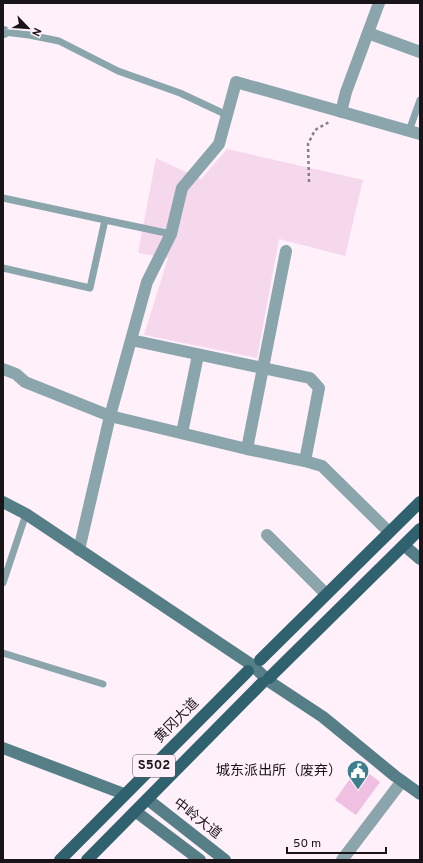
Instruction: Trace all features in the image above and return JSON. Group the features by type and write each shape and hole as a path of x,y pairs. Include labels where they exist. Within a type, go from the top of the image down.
{"main road":[{"name":"黄冈大道","path":"60,860 253,665 420,502"},
{"name":"S502","path":"87,860 265,680 420,529"}],"street":[{"path":"341,112 346,92 379,3"},
{"path":"368,33 420,52"},
{"path":"79,550 110,416 147,282 171,234 182,188 219,144 236,82 414,133"},
{"path":"247,449 286,251"},
{"path":"131,340 310,378 319,388 305,461"},
{"path":"182,433 198,355"},
{"path":"3,369 16,374 25,382 110,416 322,466 387,530"},
{"path":"3,502 26,514 253,665 270,682 322,717 420,794"},
{"path":"267,535 324,592"},
{"path":"406,547 420,559"},
{"path":"3,748 124,794"},
{"path":"342,860 402,781"},
{"name":"中岭大道","path":"151,802 225,860"},
{"path":"139,814 200,860"}],"lane":[{"path":"4,32 29,34 59,41 118,71 180,93 227,115"},
{"path":"414,133 420,100"},
{"path":"3,198 171,234"},
{"path":"3,268 90,288 105,220"},
{"path":"4,578 26,514"},
{"path":"3,653 103,684"}],"path":[{"path":"309,182 308,144 315,130 328,124 341,112"}],"shaded area":[{"path":"227,149 363,180 345,256 279,239 257,358 144,335 168,258 138,253 156,158 201,179"}],"building":[{"name":"城东派出所（废弃）","path":"359,766 380,782 356,815 335,800"}],"place":[{"name":"城东派出所（废弃）","path":"358,790"}]}
